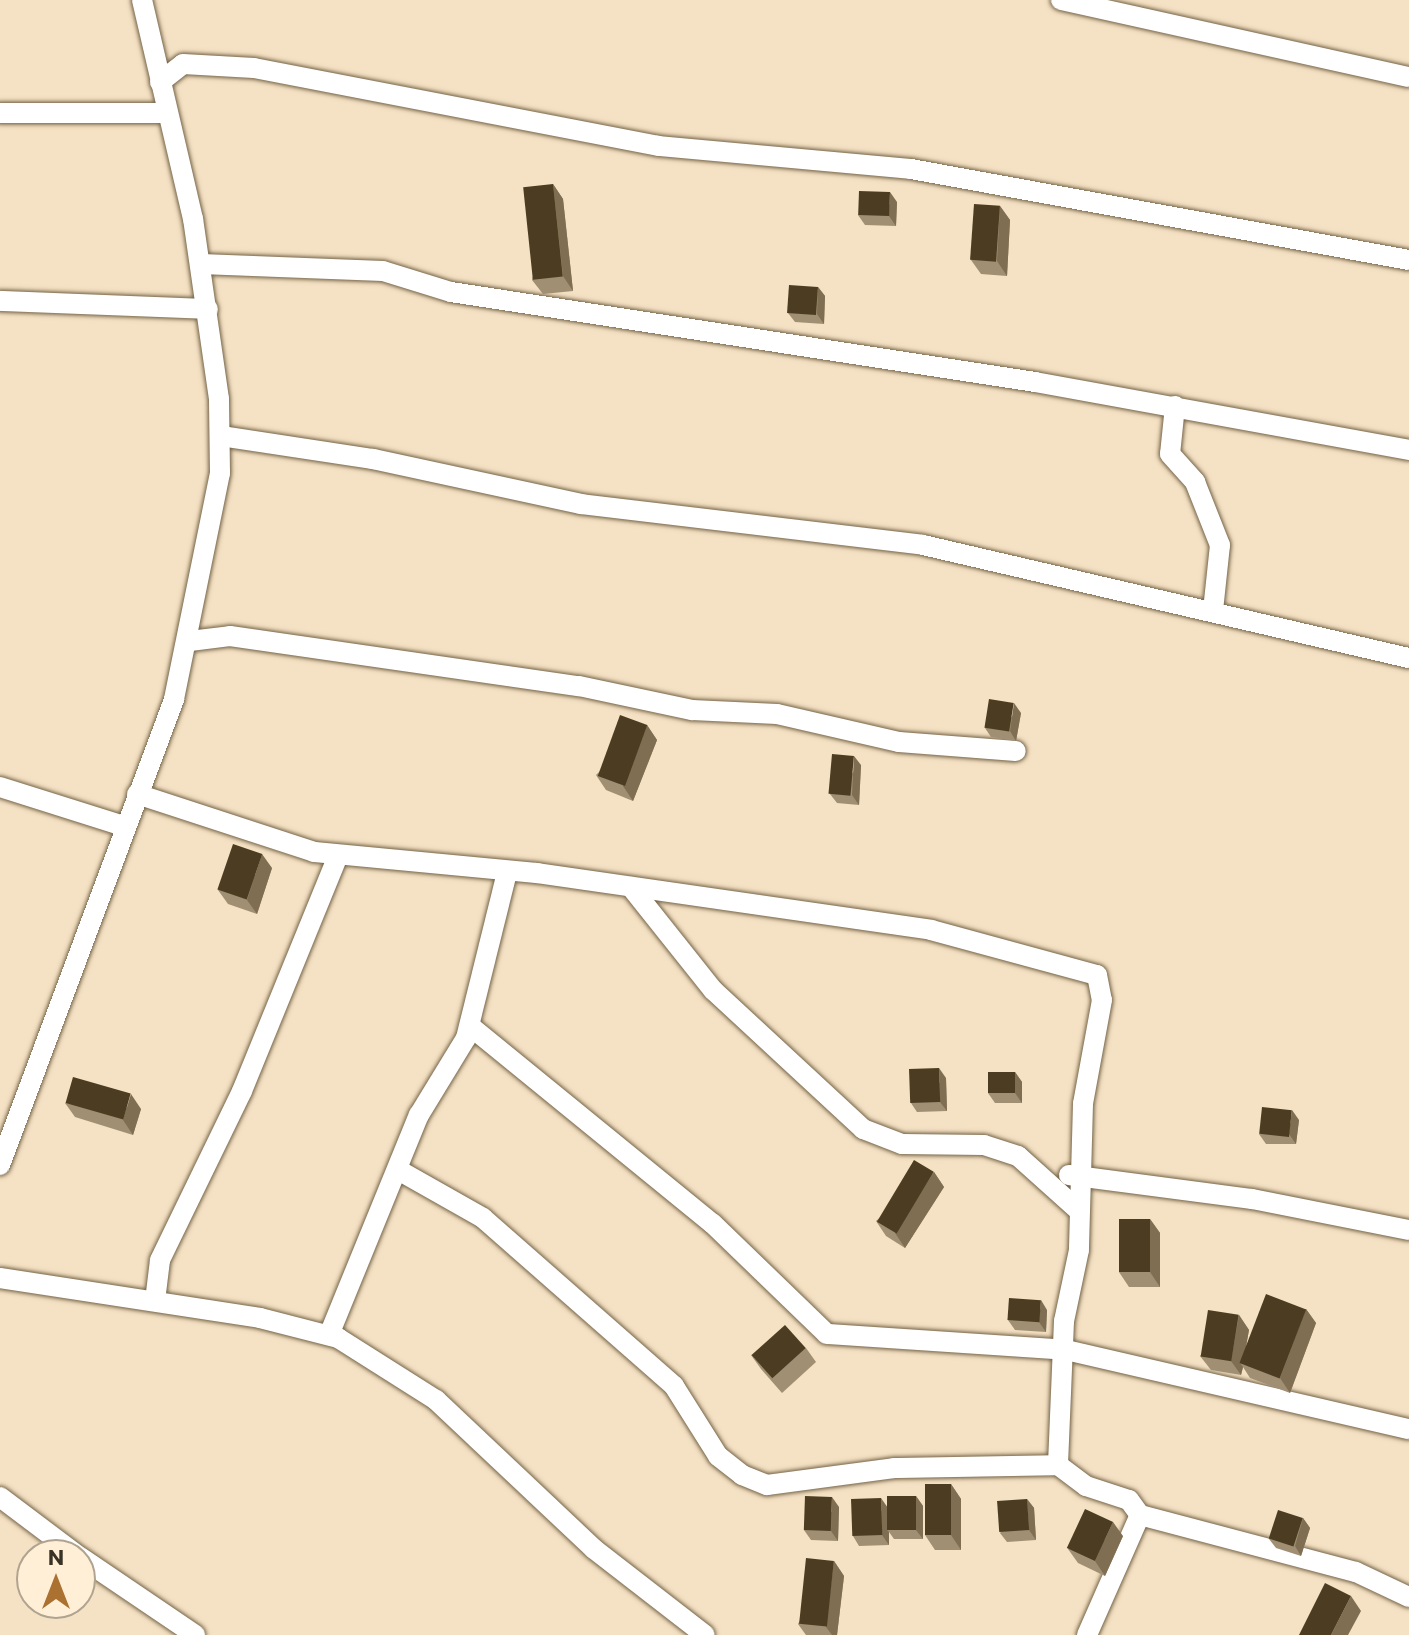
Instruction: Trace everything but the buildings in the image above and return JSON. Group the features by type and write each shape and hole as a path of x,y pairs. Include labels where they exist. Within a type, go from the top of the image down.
{"street":[{"path":"0,1165 190,641 213,531 221,436 208,309 201,264 142,0"},
{"path":"1061,0 1409,77"},
{"path":"160,82 183,64 254,68 659,146 911,169 1409,260"},
{"path":"0,113 167,113"},
{"path":"201,264 383,271 451,292 1175,406 1409,450"},
{"path":"0,301 208,309"},
{"path":"1175,406 1170,454 1195,482 1220,545 1213,611"},
{"path":"221,436 373,459 581,504 923,545 1409,658"},
{"path":"190,641 230,636 579,686 692,710 777,714 899,742 1016,751"},
{"path":"0,787 124,826"},
{"path":"137,794 338,856 631,887 931,930 1097,975 1102,1000 1083,1104 1077,1209 1079,1250 1066,1350 1058,1465"},
{"path":"155,1301 160,1260 242,1091 338,856"},
{"path":"329,1335 400,1171 419,1115 470,1026 507,872"},
{"path":"631,887 713,990 863,1129 902,1144 984,1145 1045,1174 1077,1209"},
{"path":"470,1026 713,1224 827,1334 1066,1350 1409,1429"},
{"path":"400,1171 483,1218 674,1386 712,1448 742,1475 767,1485 894,1468 1058,1465 1086,1486 1129,1500 1140,1515 1356,1572 1409,1597"},
{"path":"1045,1174 1081,1176 1409,1230"},
{"path":"0,1278 155,1301 329,1335 436,1400 594,1549 705,1635"},
{"path":"0,1497 56,1539"},
{"path":"1087,1635 1140,1515"},
{"path":"96,1568 195,1635"}]}
